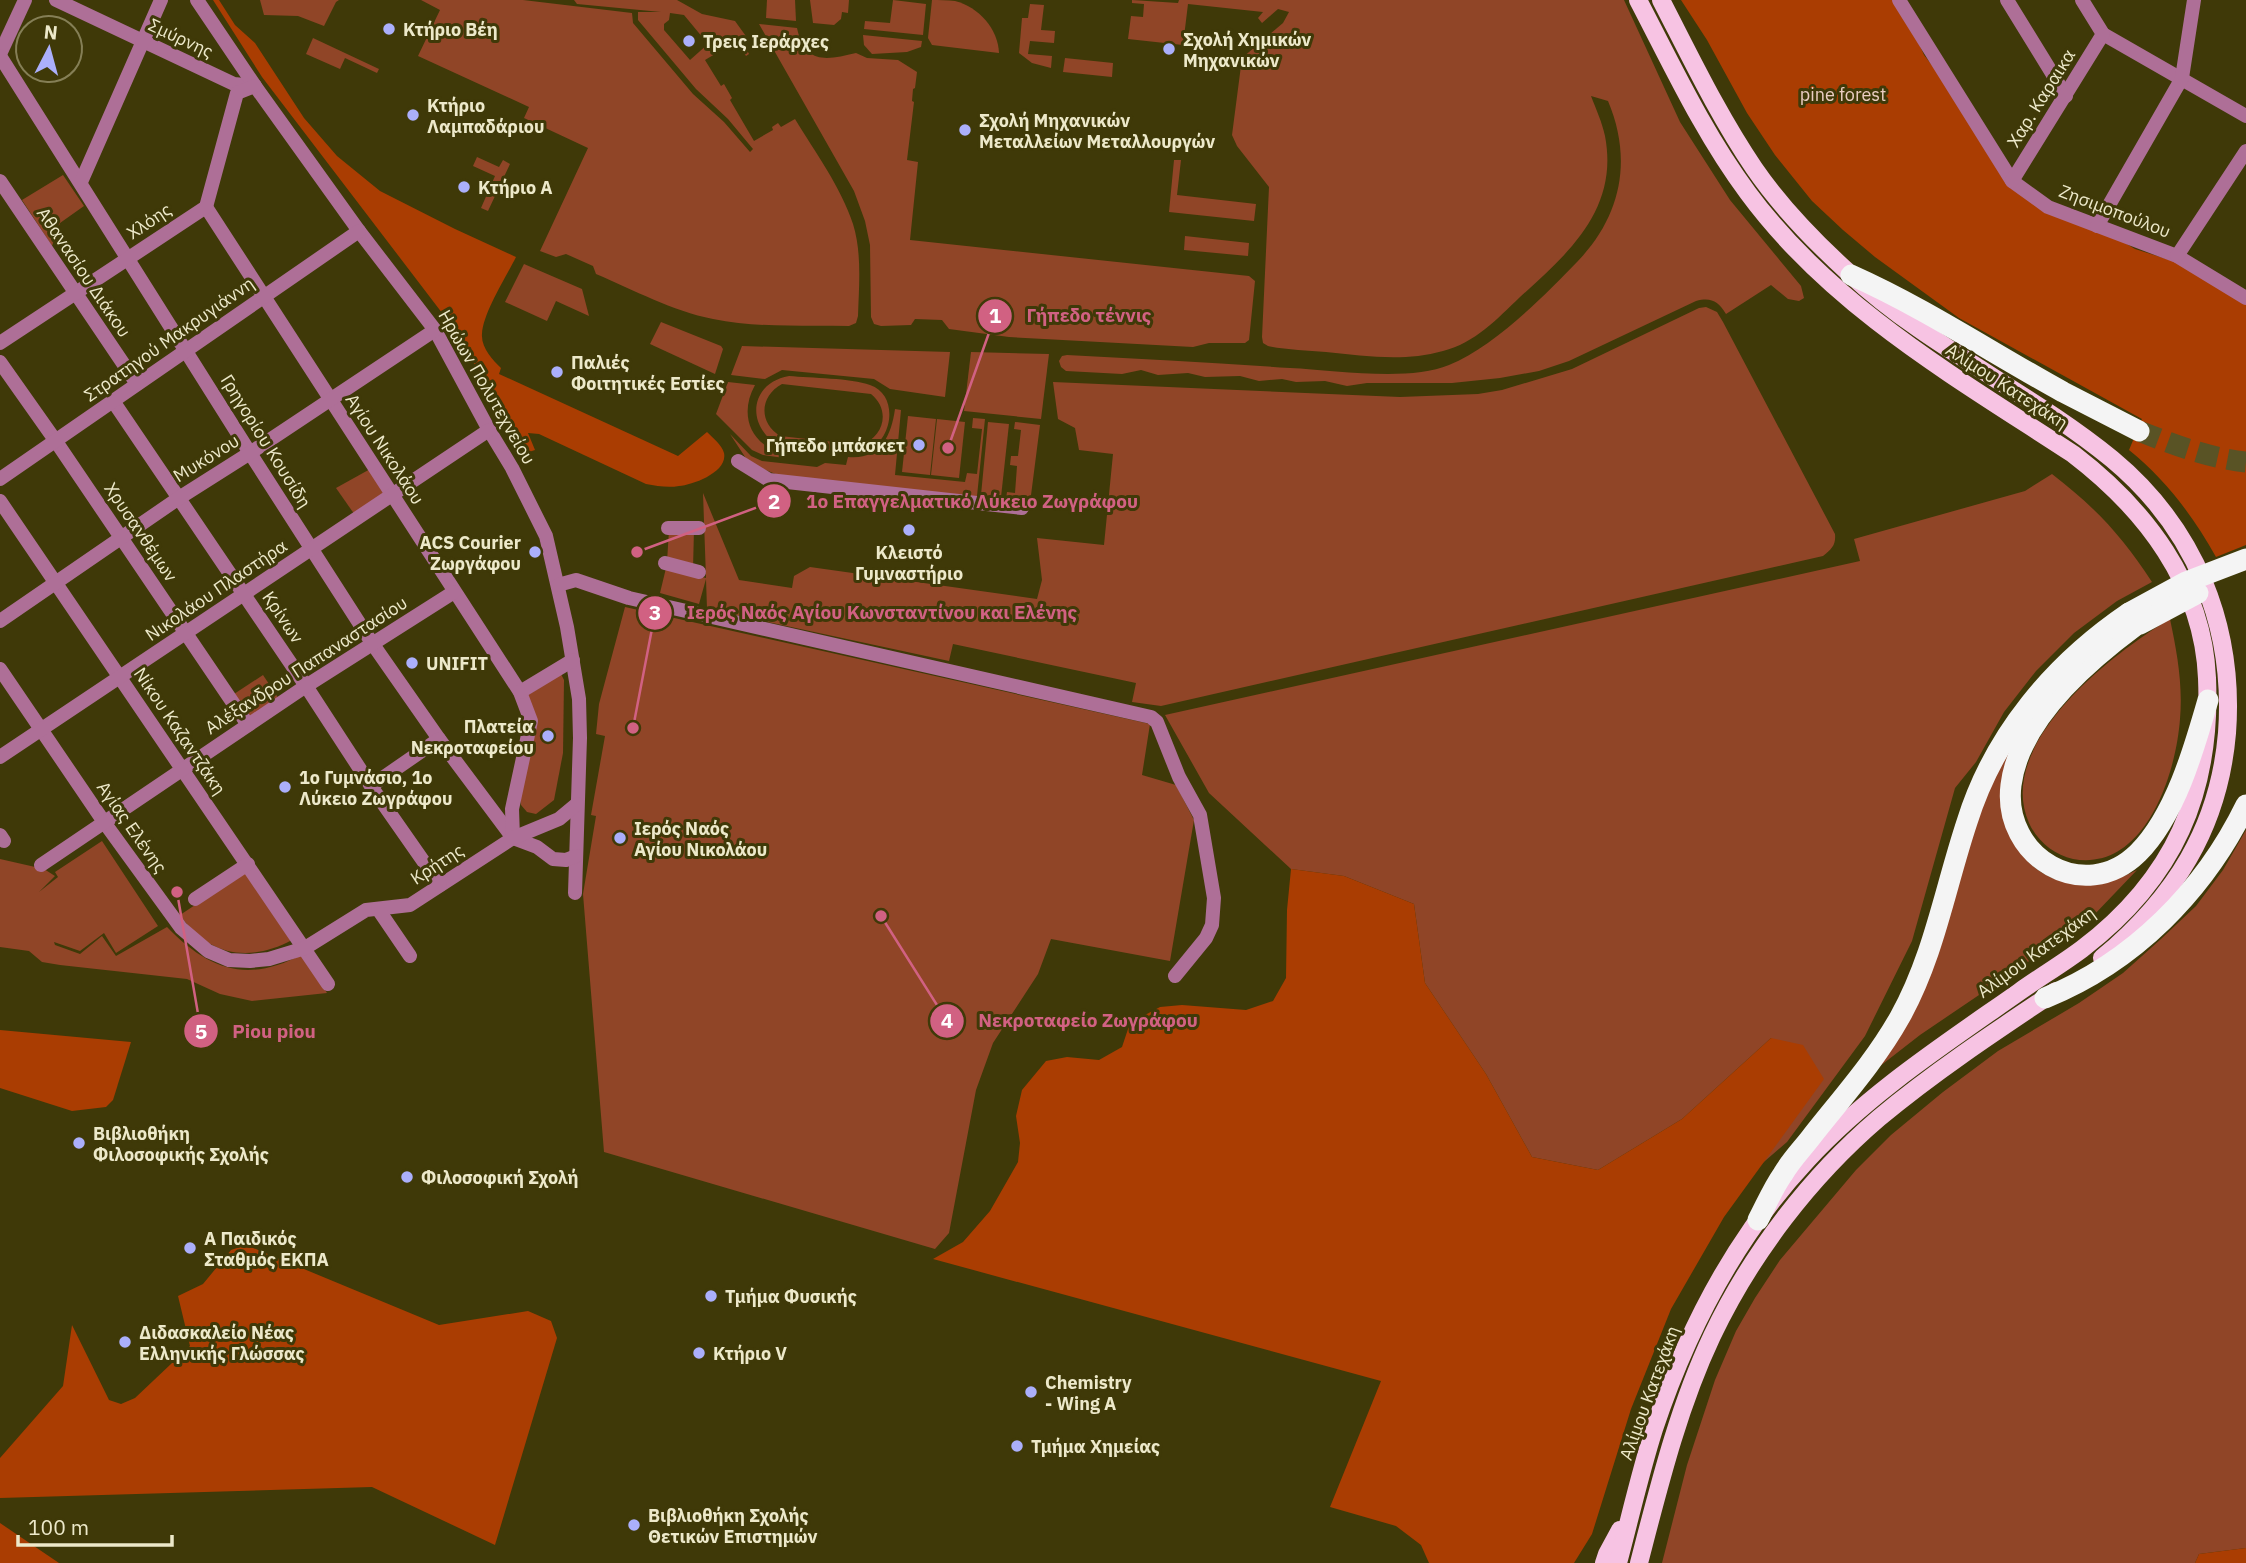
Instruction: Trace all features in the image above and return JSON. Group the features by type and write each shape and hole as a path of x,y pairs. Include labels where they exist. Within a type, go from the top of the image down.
{"highway":[{"path":"1851,275 1884,290 2062,391 2139,431"},
{"path":"2208,700 2195,744 2167,811 2148,842 2136,855 2119,867 2102,874 2068,873 2050,866 2035,855 2022,840 2010,804 2011,785 2021,751 2044,711 2132,620 2186,582 2246,559"},
{"path":"1758,1220 1783,1174 1878,1051 1913,992 1934,937 1967,820 1978,791 2003,741 2032,701 2068,661 2102,631 2246,574"},
{"path":"2045,998 2071,988 2097,972 2145,937 2168,916 2209,869 2246,805"}],"main road":[{"name":"Αλίμου Κατεχάκη","path":"1618,1563 1653,1432 1675,1372 1724,1271 1758,1220 1808,1159 1864,1105 1922,1060 2081,950 2136,900 2168,856 2188,816 2202,765 2208,700 2201,639 2187,591 2163,546 2134,509 2098,473 2073,454 1899,338 1836,289 1816,269 1740,182 1708,130 1638,0"},
{"name":"Αλίμου Κατεχάκη","path":"1639,1563 1673,1436 1694,1379 1712,1336 1742,1280 1774,1232 1823,1172 1877,1120 1906,1096 2093,966 2134,930 2168,891 2197,845 2216,796 2227,726 2226,664 2214,610 2195,559 2165,515 2133,478 2084,438 1926,333 1851,275 1795,218 1755,170 1725,121 1661,0"},
{"path":"1604,1563 1633,1506"}],"street":[{"path":"0,55 25,0"},
{"name":"Σμύρνης","path":"56,0 234,84 254,86"},
{"path":"81,182 161,0"},
{"name":"Ηρώων Πολυτεχνείου","path":"197,0 254,86 435,330 512,468 545,536 558,584 579,699 575,893"},
{"name":"Ζησιμοπούλου","path":"1899,0 2012,181 2048,207 2177,256 2246,298"},
{"path":"2007,0 2066,96"},
{"path":"2082,0 2103,34 2246,116"},
{"path":"2097,226 2182,78 2194,0"},
{"name":"Χαρ. Καραικα","path":"2012,181 2103,34"},
{"name":"Γρηγορίου Κουσίδη","path":"0,55 250,453 372,643 439,739 513,838 537,847 553,859 566,860 576,856"},
{"path":"206,207 237,93 254,86"},
{"path":"2177,256 2246,151"},
{"name":"Αθανασίου Διάκου","path":"0,181 138,384"},
{"name":"Χλόης","path":"0,343 206,207"},
{"name":"Αγίου Νικολάου","path":"206,207 520,692 531,721 512,809 513,838"},
{"name":"Στρατηγού Μακρυγιάννη","path":"0,479 359,231"},
{"name":"Μυκόνου","path":"0,621 179,498 435,330"},
{"name":"Χρυσανθέμων","path":"0,362 248,725"},
{"name":"Κρίνων","path":"113,401 440,885"},
{"name":"Νικολάου Πλαστήρα","path":"0,757 489,430"},
{"path":"738,461 769,480 1022,508"},
{"name":"Νίκου Καζαντζάκη","path":"0,501 328,984"},
{"path":"668,528 699,528"},
{"path":"665,563 699,572"},
{"path":"558,584 576,580 629,598 1151,717 1157,722 1179,777 1200,815 1214,898 1212,925 1206,938 1175,976"},
{"name":"Αλέξανδρου Παπαναστασίου","path":"41,865 306,686 454,592"},
{"path":"520,692 573,660"},
{"name":"Αγίας Ελένης","path":"0,669 104,822 181,928 208,951 229,960 269,959 305,948"},
{"path":"373,789 439,739"},
{"path":"513,838 559,819 577,804"},
{"name":"Κρήτης","path":"305,948 366,910 410,905 513,838"},
{"path":"195,899 248,864"},
{"path":"378,909 410,956"}],"shaded area":[{"path":"260,0 339,0 324,26 298,16 264,15"},
{"path":"421,0 523,0 632,13 633,23 693,94 724,122 750,152 753,149 728,119 696,89 638,20 638,12 661,12 577,4 574,0 677,0 702,14 735,21 748,39 745,46 749,54 746,56 737,41 732,43 729,38 712,48 715,54 705,60 721,86 724,84 732,98 730,100 754,141 773,130 772,127 778,123 781,127 795,119 835,183 848,210 858,246 856,323 849,326 781,325 713,319 683,311 596,274 593,266 566,254 556,257 540,251 588,148 524,118 529,107 418,56 440,10","holes":["670,13 684,15 708,44 690,60 664,30"]},
{"path":"767,0 795,0 796,21 766,18"},
{"path":"810,0 849,0 848,13 842,12 841,19 834,25 813,23"},
{"path":"893,0 926,4 923,35 864,29 865,21 890,23"},
{"path":"932,0 955,1 972,8 991,28 999,53 932,45 928,38"},
{"path":"1132,0 1178,3 1179,0 1624,0 1680,122 1730,200 1801,286 1804,298 1799,301 1788,299 1771,285 1726,314 1714,301 1696,301 1569,361 1539,371 1452,383 1367,383 1347,386 1325,381 1259,381 1240,376 1205,377 1188,373 1158,375 1141,370 1122,374 1066,371 1059,361 1062,356 1067,355 1371,374 1413,373 1449,365 1500,334 1577,262 1604,226 1618,187 1621,166 1616,123 1608,101 1591,96 1604,131 1607,162 1605,186 1597,207 1586,227 1556,264 1485,329 1455,347 1414,356 1370,356 1268,346 1263,343 1262,337 1269,187 1237,146 1232,135 1242,58 1283,23 1289,12 1278,9 1262,23 1258,18 1263,12 1188,4 1183,45 1128,39 1131,16 1143,17 1144,4 1132,3"},
{"path":"1030,4 1044,5 1041,30 1055,31 1054,43 1030,41 1028,54 1052,56 1051,68 1032,63 1019,53 1022,18 1028,18"},
{"path":"759,24 797,28 806,48 819,57 856,53 867,58 898,60 917,72 907,160 918,162 910,240 1249,276 1255,281 1249,340 1245,343 1209,343 1193,347 1009,337 949,329 942,320 915,319 911,325 874,324 871,317 870,245 854,191"},
{"path":"863,35 922,41 921,47 907,52 872,54 864,45"},
{"path":"313,38 379,69 377,73 345,58 340,69 306,54"},
{"path":"1065,58 1113,63 1112,77 1063,72"},
{"path":"477,157 499,167 503,160 510,164 488,211 481,208 495,176 473,166"},
{"path":"1174,160 1181,160 1177,195 1256,204 1254,221 1169,212"},
{"path":"63,175 84,206 60,223 52,246 22,200"},
{"path":"1185,236 1249,243 1248,256 1184,250"},
{"path":"524,264 582,289 589,316 556,301 547,321 505,302"},
{"path":"1706,307 1717,312 1723,322 1835,534 1833,546 1823,556 1161,706 1132,702 1136,683 953,644 949,661 707,609 706,579 699,604 660,593 666,568 706,578 703,493 739,580 792,588 794,576 810,567 1037,599 1042,580 1037,538 1104,545 1113,454 1079,450 1075,428 1058,419 1053,382 1400,397 1478,394 1502,390 1572,369"},
{"path":"661,322 721,346 723,349 715,374 650,344"},
{"path":"742,346 950,352 945,397 890,389 874,379 782,370 765,379 731,375"},
{"path":"971,352 1049,354 1041,419 964,411"},
{"path":"789,376 870,385 879,390 889,407 883,437 868,450 861,451 821,449 772,441 758,422 756,412 761,393 777,380","holes":["782,384 871,394 881,408 882,422 875,436 861,445 780,436 765,417 764,409 769,395"]},
{"path":"728,382 755,385 748,405 750,424 760,441 768,447 778,452 785,450 784,458 763,455 752,450 716,414"},
{"path":"895,409 901,410 895,475 965,482 967,473 977,474 982,429 972,428 973,418 985,419 977,496 1006,499 1007,492 1015,493 1017,466 1010,465 1011,456 1018,456 1021,430 1014,429 1015,422 1040,425 1030,503 778,475 749,463 730,434 751,456 762,461 817,467 825,463 846,465 848,457 868,455 882,445"},
{"name":"Γήπεδο μπάσκετ","path":"908,416 936,419 930,475 902,472"},
{"path":"937,419 965,422 959,478 931,475"},
{"path":"988,422 1009,424 1001,497 981,495"},
{"path":"372,468 390,494 357,518 336,488"},
{"path":"2052,474 2107,524 2130,550 2152,582 2117,601 2074,633 2036,671 2004,712 1976,762 1955,788 1912,941 1865,1036 1787,1142 1758,1167 1823,1079 1771,1038 1682,1119 1598,1170 1532,1157 1486,1074 1425,983 1414,904 1344,876 1291,869 1209,793 1165,715 1860,561 1854,539 2025,491"},
{"path":"694,529 693,569 667,562 669,530"},
{"path":"625,607 1150,724 1142,775 1176,785 1194,820 1170,961 1051,939 1038,974 993,1043 976,1090 949,1233 935,1249 604,1152 583,894 596,816 591,815 605,736 596,734 599,704"},
{"path":"2170,619 2179,669 2181,706 2172,766 2163,791 2152,814 2137,835 2120,850 2098,859 2073,859 2059,854 2041,841 2029,823 2023,793 2028,763 2043,733 2065,704 2119,654"},
{"path":"2074,668 2002,804 2008,829 2018,850 2032,866 2050,877 2069,883 2091,884 2114,880 2137,870 2093,916 1920,1035 1866,1077 1994,771"},
{"name":"Πλατεία Νεκροταφείου","path":"561,674 564,680 563,753 554,800 536,814 527,812 521,805 520,797 528,695"},
{"path":"263,675 279,699 251,718 234,694"},
{"path":"2246,830 2246,1548 2199,1554 2195,1563 1662,1563 1687,1465 1715,1380 1736,1331 1780,1260 1856,1170 1891,1135 1998,1051 2079,1003 2123,973 2161,939 2196,906 2223,870"},
{"path":"102,841 158,926 116,953 104,933 80,951 54,942 55,945 80,954 102,936 116,956 167,927 198,954 230,968 264,968 303,954 327,993 252,1001 220,994 187,979 42,962 29,951 0,947 0,859 44,869 55,876 39,892 58,877 55,872"},
{"path":"245,872 292,940 260,952 230,952 203,939 180,915"}],"green space":[{"path":"213,0 219,0 235,25 255,43 304,118 337,156 380,191 516,257 483,325 482,339 485,349 501,368 499,374 678,456 707,432 723,450 724,460 721,466 708,476 675,487 646,484 539,434 528,433 535,450 526,453 452,326 262,77"},
{"name":"pine forest","path":"1681,0 1897,0 1924,55 1969,113 2002,165 2047,206 2097,226 2135,249 2173,261 2246,299 2246,545 2216,557 2178,499 2129,450 2142,419 1959,318 1875,257 1812,201 1775,155 1747,113 1707,40"},
{"path":"1291,869 1344,876 1414,904 1425,983 1486,1074 1532,1157 1598,1170 1682,1119 1771,1038 1803,1045 1824,1079 1724,1217 1671,1309 1631,1409 1592,1534 1574,1563 1429,1563 1421,1545 1396,1526 1330,1507 1381,1381 933,1259 963,1242 990,1211 1018,1162 1020,1143 1016,1116 1022,1090 1046,1061 1067,1057 1099,1060 1122,1047 1130,1023 1160,1007 1182,1005 1246,1010 1273,1001 1286,978 1287,910"},
{"path":"0,1030 131,1042 113,1100 106,1107 72,1111 0,1088"},
{"path":"246,1245 439,1325 528,1311 551,1321 557,1338 495,1545 372,1487 0,1498 0,1458 63,1386 72,1325 109,1400 121,1404 135,1398 190,1346 178,1296 203,1284 231,1250"},
{"path":"0,1523 59,1563 0,1563"},
{"path":"2246,1548 2246,1563 2195,1563 2199,1554"}],"tunnel":[{"path":"2139,431 2205,454 2246,462"}],"place":[{"name":"Κτήριο Βέη","path":"389,29"},
{"name":"Τρεις Ιεράρχες","path":"689,41"},
{"name":"Σχολή Χημικών Μηχανικών","path":"1169,49"},
{"name":"Κτήριο Λαμπαδάριου","path":"413,115"},
{"name":"Σχολή Μηχανικών Μεταλλείων Μεταλλουργών","path":"965,130"},
{"name":"Κτήριο Α","path":"464,187"},
{"name":"Παλιές Φοιτητικές Εστίες","path":"557,372"},
{"name":"Γήπεδο μπάσκετ","path":"919,445"},
{"name":"Γήπεδο τέννις","path":"948,448"},
{"name":"Κλειστό Γυμναστήριο","path":"909,530"},
{"name":"ACS Courier Ζωργάφου","path":"535,552"},
{"name":"1ο Επαγγελματικό Λύκειο Ζωγράφου","path":"637,552"},
{"name":"UNIFIT","path":"412,663"},
{"name":"Ιερός Ναός Αγίου Κωνσταντίνου και Ελένης","path":"633,728"},
{"name":"Πλατεία Νεκροταφείου","path":"548,736"},
{"name":"1ο Γυμνάσιο, 1ο Λύκειο Ζωγράφου","path":"285,787"},
{"name":"Ιερός Ναός Αγίου Νικολάου","path":"620,838"},
{"name":"Piou piou","path":"177,892"},
{"name":"Νεκροταφείο Ζωγράφου","path":"881,916"},
{"name":"Βιβλιοθήκη Φιλοσοφικής Σχολής","path":"79,1143"},
{"name":"Φιλοσοφική Σχολή","path":"407,1177"},
{"name":"Α Παιδικός Σταθμός ΕΚΠΑ","path":"190,1248"},
{"name":"Τμήμα Φυσικής","path":"711,1296"},
{"name":"Διδασκαλείο Νέας Ελληνικής Γλώσσας","path":"125,1342"},
{"name":"Κτήριο V","path":"699,1353"},
{"name":"Chemistry - Wing Α","path":"1031,1392"},
{"name":"Τμήμα Χημείας","path":"1017,1446"},
{"name":"Βιβλιοθήκη Σχολής Θετικών Επιστημών","path":"634,1525"}]}
